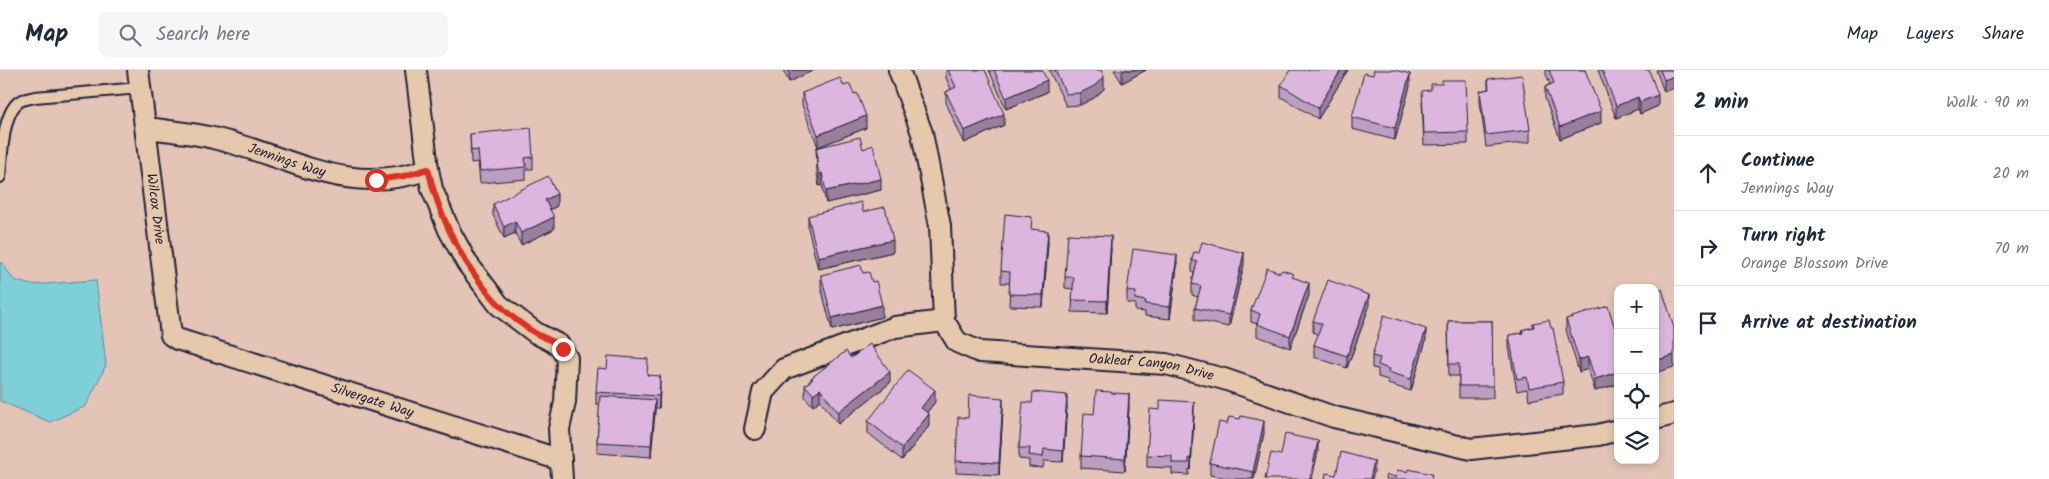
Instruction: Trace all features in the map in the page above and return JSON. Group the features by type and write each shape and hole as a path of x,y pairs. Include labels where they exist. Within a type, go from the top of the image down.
{"street":[{"path":"416,70 432,189 449,230 467,263 499,305 516,320 563,349 567,368 565,402 559,429 562,470"},
{"name":"Oakleaf Canyon Drive","path":"899,70 922,133 940,226 944,321 957,342 980,352 1166,364 1224,379 1334,417 1471,449 1598,435 1614,431"},
{"name":"Wilcox Drive","path":"139,79 169,330 171,335 182,340"},
{"name":"Jennings Way","path":"146,128 217,139 327,175 346,178 390,178 428,169"},
{"path":"755,429 763,392 784,369 895,327 944,321"},
{"name":"Silvergate Way","path":"182,340 562,470"},
{"path":"1659,418 1674,414"}],"lane":[{"path":"0,177 5,134 10,114 19,101 139,79"}],"water":[{"path":"0,263 2,263 14,280 31,285 96,280 106,365 86,406 50,422 0,401"}],"building":[{"path":"948,70 985,70 1004,114 964,131 946,92 956,87"},
{"path":"994,70 1042,70 1047,80 1006,98"},
{"path":"1055,70 1101,70 1104,77 1094,86 1080,93 1066,94"},
{"path":"1290,70 1341,70 1318,108 1281,85"},
{"path":"1374,70 1395,70 1410,74 1395,128 1352,117 1364,73 1373,75"},
{"path":"1549,70 1585,70 1601,111 1560,127 1545,87 1554,83"},
{"path":"1602,70 1649,70 1658,95 1640,102 1638,97 1616,106"},
{"path":"1660,70 1674,70 1674,76 1664,80"},
{"path":"1522,75 1530,130 1486,135 1480,91 1489,89 1488,79"},
{"path":"840,78 844,86 850,84 854,94 857,93 866,116 818,135 802,93"},
{"path":"1442,80 1466,80 1468,132 1424,133 1422,91 1431,90 1431,84 1442,84"},
{"path":"531,128 533,157 525,158 526,167 480,171 478,150 471,151 470,134"},
{"path":"860,137 863,149 873,145 881,179 826,191 822,173 819,174 816,148"},
{"path":"548,176 557,194 545,200 554,217 521,233 515,221 504,227 493,204"},
{"path":"861,202 863,212 885,207 893,240 818,257 808,216"},
{"path":"1005,214 1032,217 1031,229 1048,231 1043,295 1009,294 1010,272 1001,271"},
{"path":"1068,234 1111,236 1107,301 1072,300 1074,277 1065,277"},
{"path":"1202,242 1244,253 1229,315 1195,308 1201,286 1192,284 1197,262 1192,260 1194,252 1199,253"},
{"path":"1133,249 1177,255 1170,307 1145,304 1146,301 1135,299 1136,292 1127,291"},
{"path":"861,265 863,273 869,272 872,282 876,281 882,305 832,318 821,275"},
{"path":"1267,268 1280,273 1282,270 1294,274 1292,277 1309,283 1290,336 1257,324 1260,314 1251,310"},
{"path":"1328,280 1369,295 1347,356 1314,345 1322,324 1313,321"},
{"path":"1662,289 1674,328 1674,355 1659,360 1659,329 1659,290"},
{"path":"1608,306 1614,325 1614,373 1595,379 1588,357 1579,360 1566,319"},
{"path":"1384,315 1426,329 1411,379 1388,372 1389,369 1378,365 1380,358 1372,356"},
{"path":"1549,320 1551,328 1553,328 1563,382 1529,388 1527,377 1517,379 1509,335 1523,333 1522,330 1534,327 1533,323"},
{"path":"1448,321 1492,321 1493,386 1459,386 1459,364 1449,364"},
{"path":"870,344 890,372 838,412 820,389 813,394 805,385 813,379 811,378 846,351 851,358"},
{"path":"608,356 648,359 647,375 660,376 659,396 596,392 598,368 607,369"},
{"path":"908,370 935,390 921,408 929,414 902,448 868,421"},
{"path":"1096,391 1129,394 1125,459 1081,456 1084,413 1094,414"},
{"path":"1033,392 1067,395 1063,451 1044,449 1043,457 1029,455 1030,448 1019,448 1023,402 1032,403"},
{"path":"969,395 1003,398 999,463 956,461 958,417 968,418"},
{"path":"600,396 655,400 651,445 597,442"},
{"path":"1160,400 1194,402 1191,458 1189,458 1189,463 1172,463 1172,456 1147,455 1150,409 1160,410"},
{"path":"1241,416 1264,421 1253,472 1210,463 1219,422 1227,424 1229,417 1240,419"},
{"path":"1285,434 1318,441 1310,479 1265,479 1271,453 1281,455"},
{"path":"1341,452 1374,461 1370,479 1325,479 1326,473 1336,475"},
{"path":"1408,469 1432,474 1431,479 1386,479 1387,475 1396,477 1397,470 1407,472"}],"route":[{"path":"376,180 404,176 428,169 432,189 441,212 467,263 499,305 516,320 563,349"}]}
